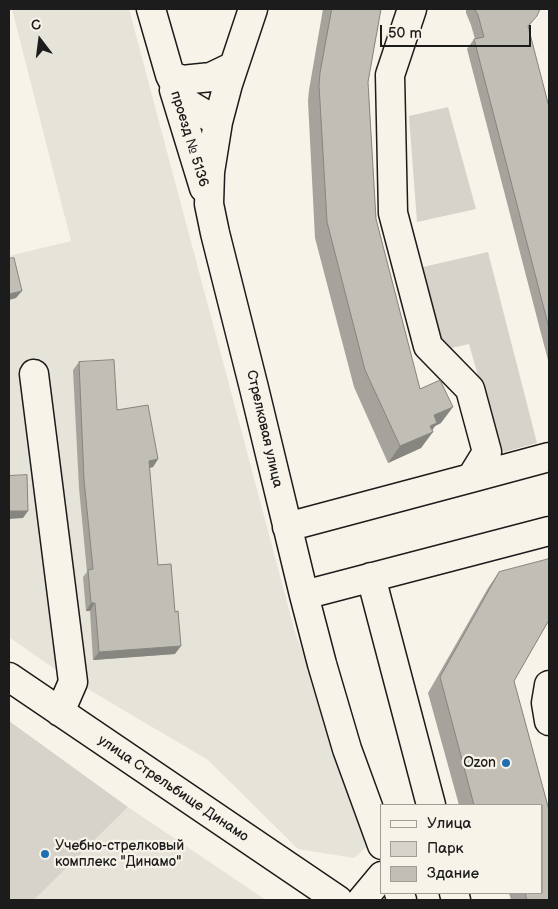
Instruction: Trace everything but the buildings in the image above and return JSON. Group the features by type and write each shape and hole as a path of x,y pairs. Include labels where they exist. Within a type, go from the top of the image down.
{"street":[{"name":"проезд № 5136","path":"150,9 209,204"},
{"name":"Стрелковая улица","path":"253,9 228,84 218,122 210,172 209,204 322,664 348,749 380,839"},
{"path":"412,9 390,75 393,212 428,346 470,389 487,452 471,478"},
{"name":"проезд № 5136","path":"170,75 182,80 211,77 234,66"},
{"name":"проезд № 5136","path":"170,75 183,101 218,122"},
{"path":"34,374 73,682 60,712"},
{"path":"287,526 549,457"},
{"path":"304,595 549,531"},
{"path":"371,577 431,804"},
{"name":"улица Стрельбище Динамо","path":"9,677 338,900"},
{"path":"549,685 546,703 549,721"},
{"path":"362,900 380,878"}],"shaded area":[{"path":"12,9 129,9 295,632 370,844 354,858 298,849 208,760 59,672 9,637 9,256 71,241"},
{"path":"128,807 266,900 34,900"}],"green space":[{"path":"448,107 476,209 417,222 409,116"},
{"path":"488,252 537,443 504,452 498,446 469,344 443,350 423,267"},
{"name":"Учебно-стрелковый комплекс \"Динамо\"","path":"9,721 128,807 34,900 9,900"}],"place":[{"name":"Ozon","path":"506,763"},
{"name":"Учебно-стрелковый комплекс \"Динамо\"","path":"45,854"}]}
